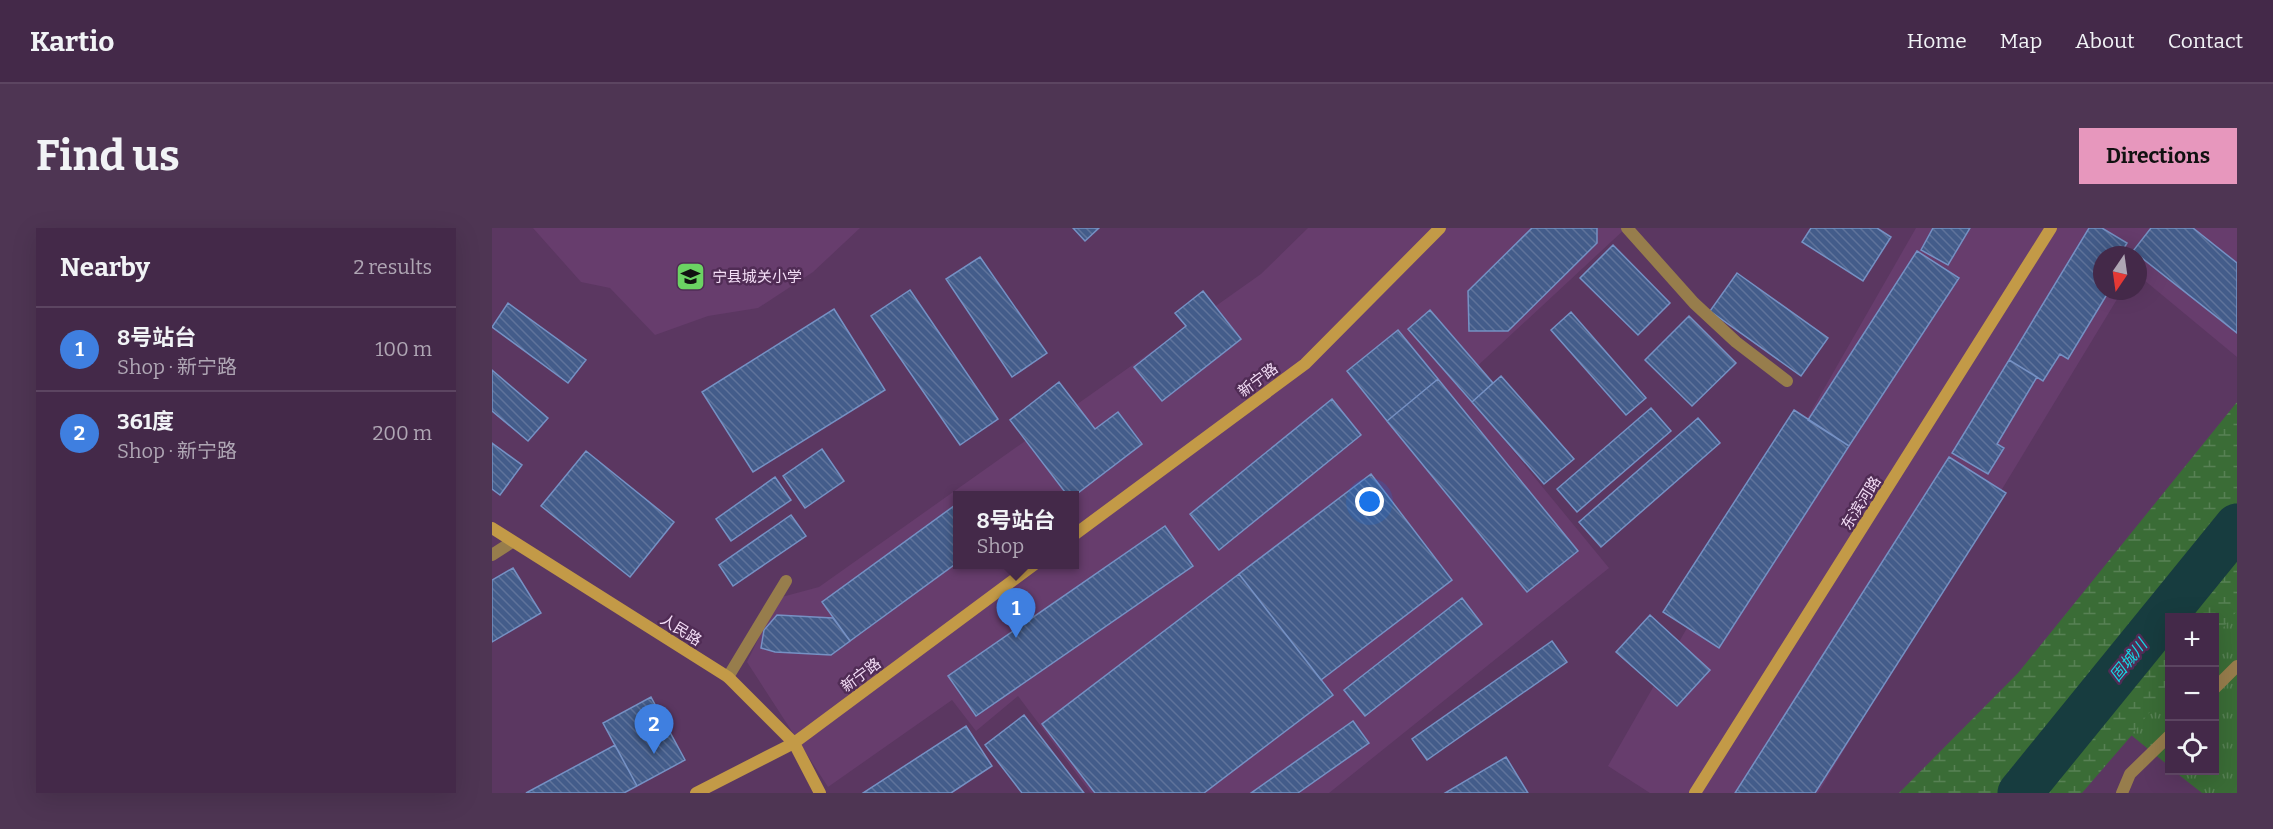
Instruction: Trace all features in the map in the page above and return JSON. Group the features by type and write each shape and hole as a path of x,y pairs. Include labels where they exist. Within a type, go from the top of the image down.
{"main road":[{"name":"新宁路","path":"1079,531 1305,364 1440,228"},
{"name":"东滨河路","path":"1695,793 2051,228"},
{"name":"人民路","path":"492,528 728,677 794,744 820,793"},
{"name":"新宁路","path":"696,793 794,744 1028,569"}],"street":[{"path":"1627,228 1694,303 1736,342 1787,381"},
{"path":"492,555 512,542"},
{"path":"728,677 786,581"},
{"path":"2219,684 2237,666"},
{"path":"2122,793 2130,774 2165,739"}],"shaded area":[{"name":"宁县城关小学","path":"533,228 860,228 813,272 758,308 708,316 655,335 610,288 581,282"},
{"path":"1308,228 1626,228 1458,384 1609,568 1329,793 1091,793 1018,696 976,731 952,700 828,787 747,662 778,598 819,587 953,492 953,569 1079,569 1079,491 955,491 1261,274"},
{"path":"1916,228 2237,228 2237,357 2147,282 2147,246 2093,246 2093,300 2117,300 1818,793 1650,793 1608,766"}],"green space":[{"path":"2237,402 2237,614 2219,635 2219,613 2165,613 2165,697 2082,793 1899,793 2018,673"},
{"path":"2237,611 2237,793 2202,793 2179,775 2219,775 2219,632"},
{"path":"2165,694 2165,763 2131,735"}],"building":[{"path":"1073,228 1099,228 1085,241"},
{"path":"1532,228 1597,228 1597,243 1508,331 1469,331 1468,291"},
{"path":"1811,228 1877,228 1891,237 1863,281 1802,242"},
{"path":"1933,228 1970,228 1948,265 1921,250"},
{"path":"2089,228 2102,228 2127,243 2125,246 2093,246 2093,300 2104,300 2068,359 2060,354 2043,381 2009,360"},
{"path":"2151,228 2193,228 2237,263 2237,333 2147,262 2147,246 2137,246"},
{"path":"1613,245 1670,303 1638,335 1580,278"},
{"path":"1917,251 1959,278 1849,446 1808,420"},
{"path":"980,257 1047,353 1012,377 946,279"},
{"path":"1737,273 1828,338 1801,376 1710,311"},
{"path":"910,290 998,419 960,445 871,316"},
{"path":"1203,291 1241,339 1162,401 1134,367 1186,326 1175,313"},
{"path":"508,303 586,360 568,383 492,327"},
{"path":"834,309 885,390 753,472 702,392"},
{"path":"1430,310 1493,383 1472,402 1408,329"},
{"path":"1571,312 1646,398 1626,415 1551,330"},
{"path":"1689,316 1736,363 1692,406 1645,360"},
{"path":"1398,330 1438,379 1387,421 1347,371"},
{"path":"2009,360 2037,377 1997,444 2004,448 1988,474 1952,453"},
{"path":"492,370 548,418 528,441 492,411"},
{"path":"1501,376 1574,459 1544,484 1472,402"},
{"path":"1438,379 1578,551 1527,592 1387,421"},
{"path":"1059,382 1095,429 1118,412 1142,444 1079,492 1064,491 1010,420"},
{"path":"1332,399 1361,435 1219,550 1190,514"},
{"path":"1651,408 1671,431 1577,512 1557,489"},
{"path":"1794,410 1849,446 1719,648 1663,612"},
{"path":"1698,418 1720,443 1601,547 1579,522"},
{"path":"492,443 522,465 500,495 492,489"},
{"path":"822,449 844,481 805,508 783,476"},
{"path":"586,451 674,522 630,577 541,506"},
{"path":"1949,457 2006,493 1815,793 1735,793"},
{"path":"1371,474 1452,580 1321,680 1239,574"},
{"path":"775,477 791,500 731,541 716,519"},
{"path":"953,507 953,566 850,641 822,602"},
{"path":"791,515 806,536 733,586 719,565"},
{"path":"1165,526 1193,566 976,716 948,676"},
{"path":"513,568 541,613 492,642 492,580"},
{"path":"1239,574 1333,695 1204,793 1095,793 1042,724"},
{"path":"1462,598 1482,624 1365,716 1344,690"},
{"path":"777,615 833,618 850,641 831,655 775,652 761,648 764,630"},
{"path":"1650,615 1710,670 1677,706 1616,652"},
{"path":"1552,641 1567,662 1427,760 1412,739"},
{"path":"651,697 685,760 637,786 603,723"},
{"path":"1024,715 1084,793 1022,793 985,745"},
{"path":"1353,721 1369,743 1298,793 1251,793"},
{"path":"966,726 992,766 951,793 863,793"},
{"path":"615,745 637,786 624,793 526,793"},
{"path":"1506,757 1528,793 1445,793"}],"waterway":[{"name":"固城川","path":"2020,793 2237,526"}],"place":[{"name":"宁县城关小学","path":"691,277"},
{"name":"8号站台","path":"1016,638"},
{"name":"361度","path":"654,754"}]}
